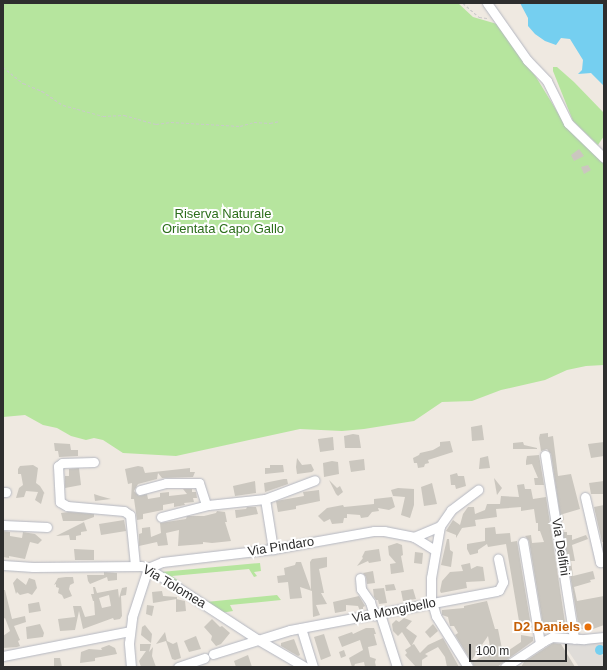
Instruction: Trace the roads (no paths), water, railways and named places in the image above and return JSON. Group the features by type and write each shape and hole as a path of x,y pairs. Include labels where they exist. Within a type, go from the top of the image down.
{"street":[{"path":"487,3 527,60 547,81 568,123 604,158"},
{"name":"Via Delfini","path":"545,455 574,638"},
{"path":"94,462 62,463 58,466 60,502 67,506 124,511 130,515 135,565"},
{"path":"161,517 206,506 265,499 315,480"},
{"path":"140,490 166,483 199,483 206,506"},
{"path":"468,667 436,616 432,604 431,583 440,526 451,510 478,490"},
{"path":"585,497 600,562 604,561"},
{"path":"265,499 273,549"},
{"path":"3,525 47,527"},
{"path":"414,537 440,526"},
{"name":"Via Pindaro","path":"148,568 162,562 273,549 374,531 384,531 414,537 435,550"},
{"path":"523,542 540,644"},
{"name":"Via Mongibello","path":"214,654 257,639 301,628 499,590 503,578 498,559"},
{"name":"Via Tolomea","path":"3,564 32,567 135,565 148,568 257,639 305,667"},
{"path":"131,667 129,654 130,631 135,604 148,568"},
{"path":"360,578 361,589 377,614 397,667"},
{"path":"301,628 312,667"},
{"path":"3,656 130,631"},
{"path":"505,667 548,639 557,637 590,639 604,637"},
{"path":"178,667 204,658"}],"water":[{"path":"520,3 604,3 604,86 591,73 578,74 582,70 583,60 570,39 561,38 556,45 545,41 535,34 528,26 528,18"},
{"path":"598,645 602,645 604,646 604,654 598,655 595,652 595,648"}],"place":[{"name":"D2 Daniels","path":"588,627"}],"park label":[{"name":"Riserva Naturale Orientata Capo Gallo","path":"223,222"}]}
